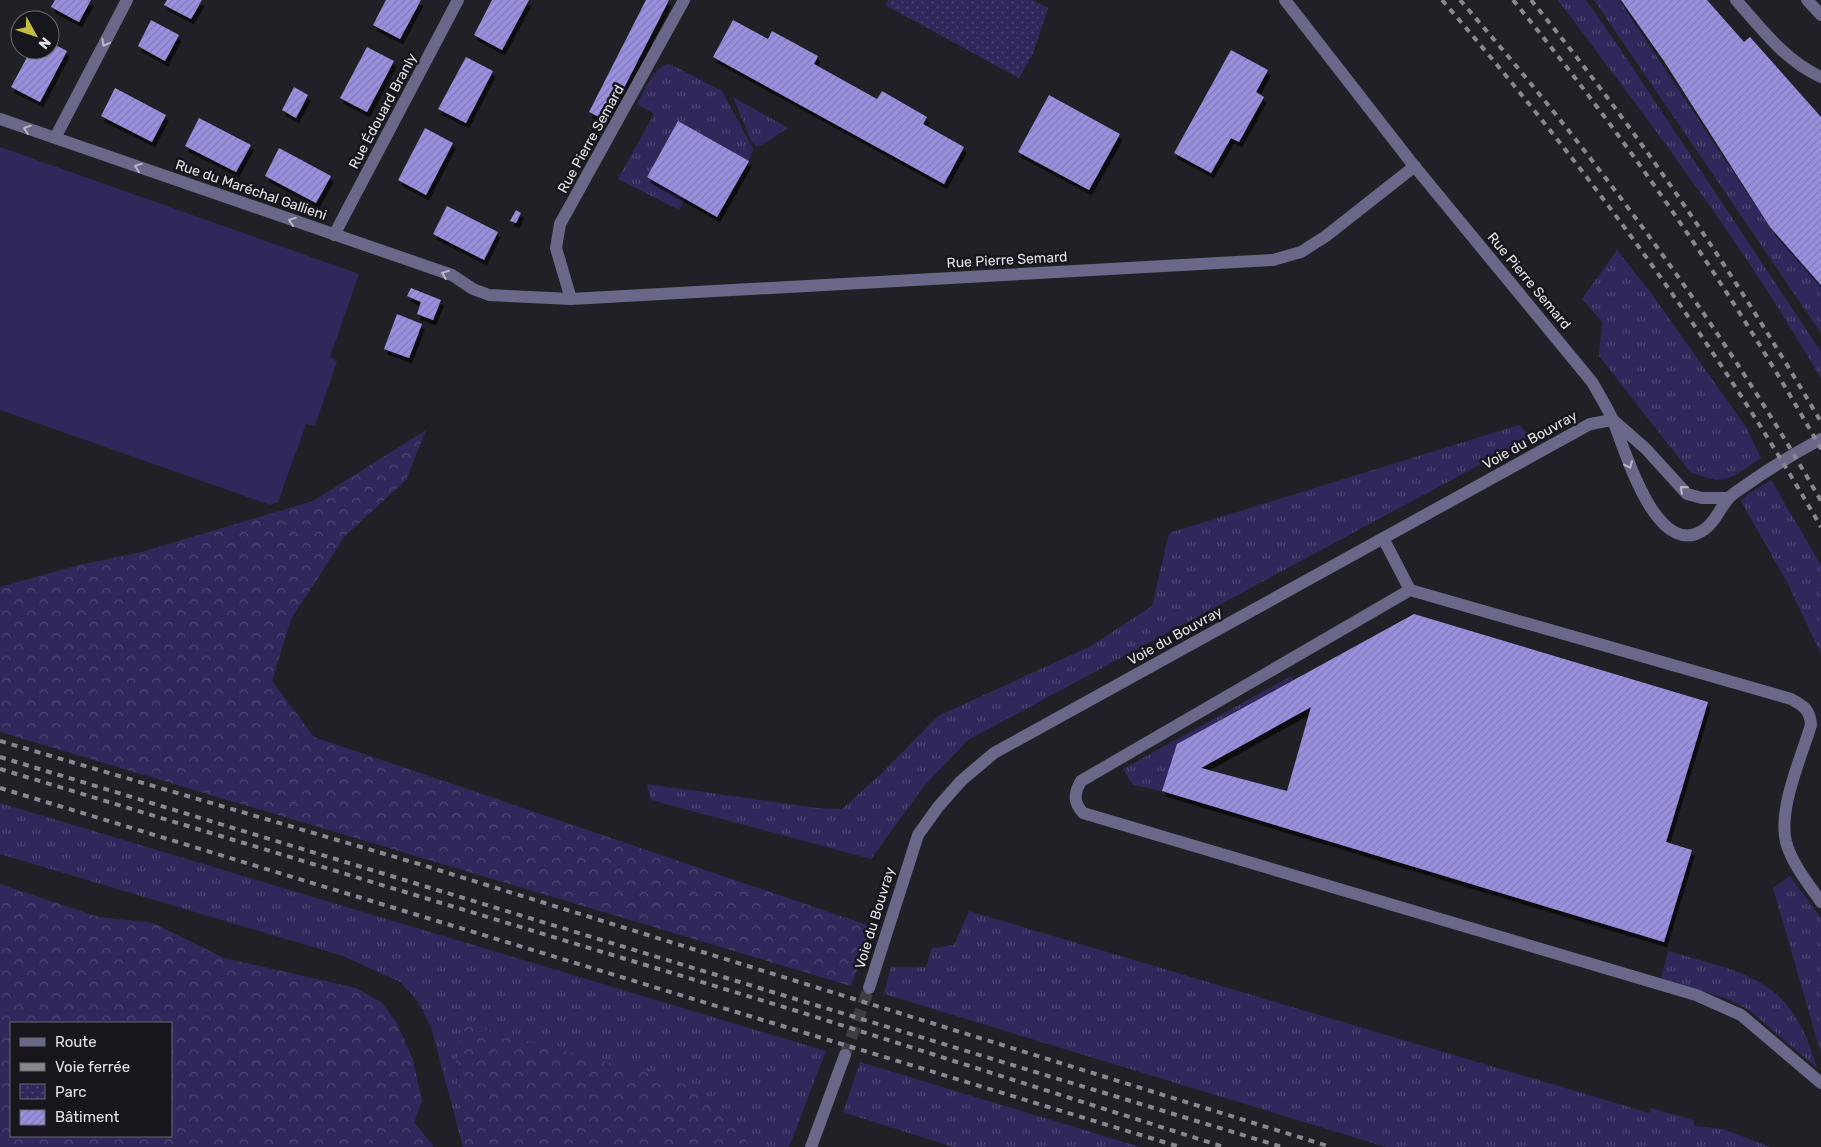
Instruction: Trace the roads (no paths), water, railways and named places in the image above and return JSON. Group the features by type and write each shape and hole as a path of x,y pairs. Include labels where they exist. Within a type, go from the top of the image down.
{"street":[{"path":"54,138 128,0"},
{"name":"Rue Édouard Branly","path":"334,235 458,0"},
{"name":"Rue Pierre Semard","path":"571,299 556,248 560,224 684,0"},
{"name":"Rue Pierre Semard","path":"1285,0 1415,166 1592,382 1612,420"},
{"path":"1736,0 1789,58 1805,70 1821,77"},
{"path":"1807,0 1821,15"},
{"name":"Rue du Maréchal Gallieni","path":"0,119 452,276 473,289 489,295"},
{"name":"Rue Pierre Semard","path":"489,295 571,299 1273,260 1301,252 1326,236 1415,166"},
{"path":"1612,420 1646,449 1682,491 1702,498 1728,498"},
{"path":"1612,420 1620,444 1639,487 1654,512 1666,526 1685,535 1703,530 1714,520 1728,498 1771,467 1821,439"},
{"name":"Voie du Bouvray","path":"869,988 918,835 938,807 961,781 994,753 1590,424 1612,420"},
{"path":"1383,538 1410,590"},
{"path":"1821,902 1796,865 1786,841 1785,813 1811,725 1810,716 1805,706 1791,699 1410,590 1081,781 1075,795 1078,808 1083,813 1696,995 1741,1016 1821,1083"},
{"path":"811,1147 845,1055"}],"tunnel":[{"path":"845,1055 869,988"}],"railway":[{"path":"1442,0 1546,125 1644,254 1736,388 1780,457 1821,527"},
{"path":"1460,0 1559,118 1653,242 1741,369 1821,501"},
{"path":"1513,0 1597,107 1677,218 1715,274 1821,449"},
{"path":"1531,0 1610,101 1684,205 1755,313 1821,422"},
{"path":"0,741 419,864 1331,1147"},
{"path":"0,757 1282,1147"},
{"path":"0,769 797,1011 1224,1147"},
{"path":"0,788 1180,1147"}]}
